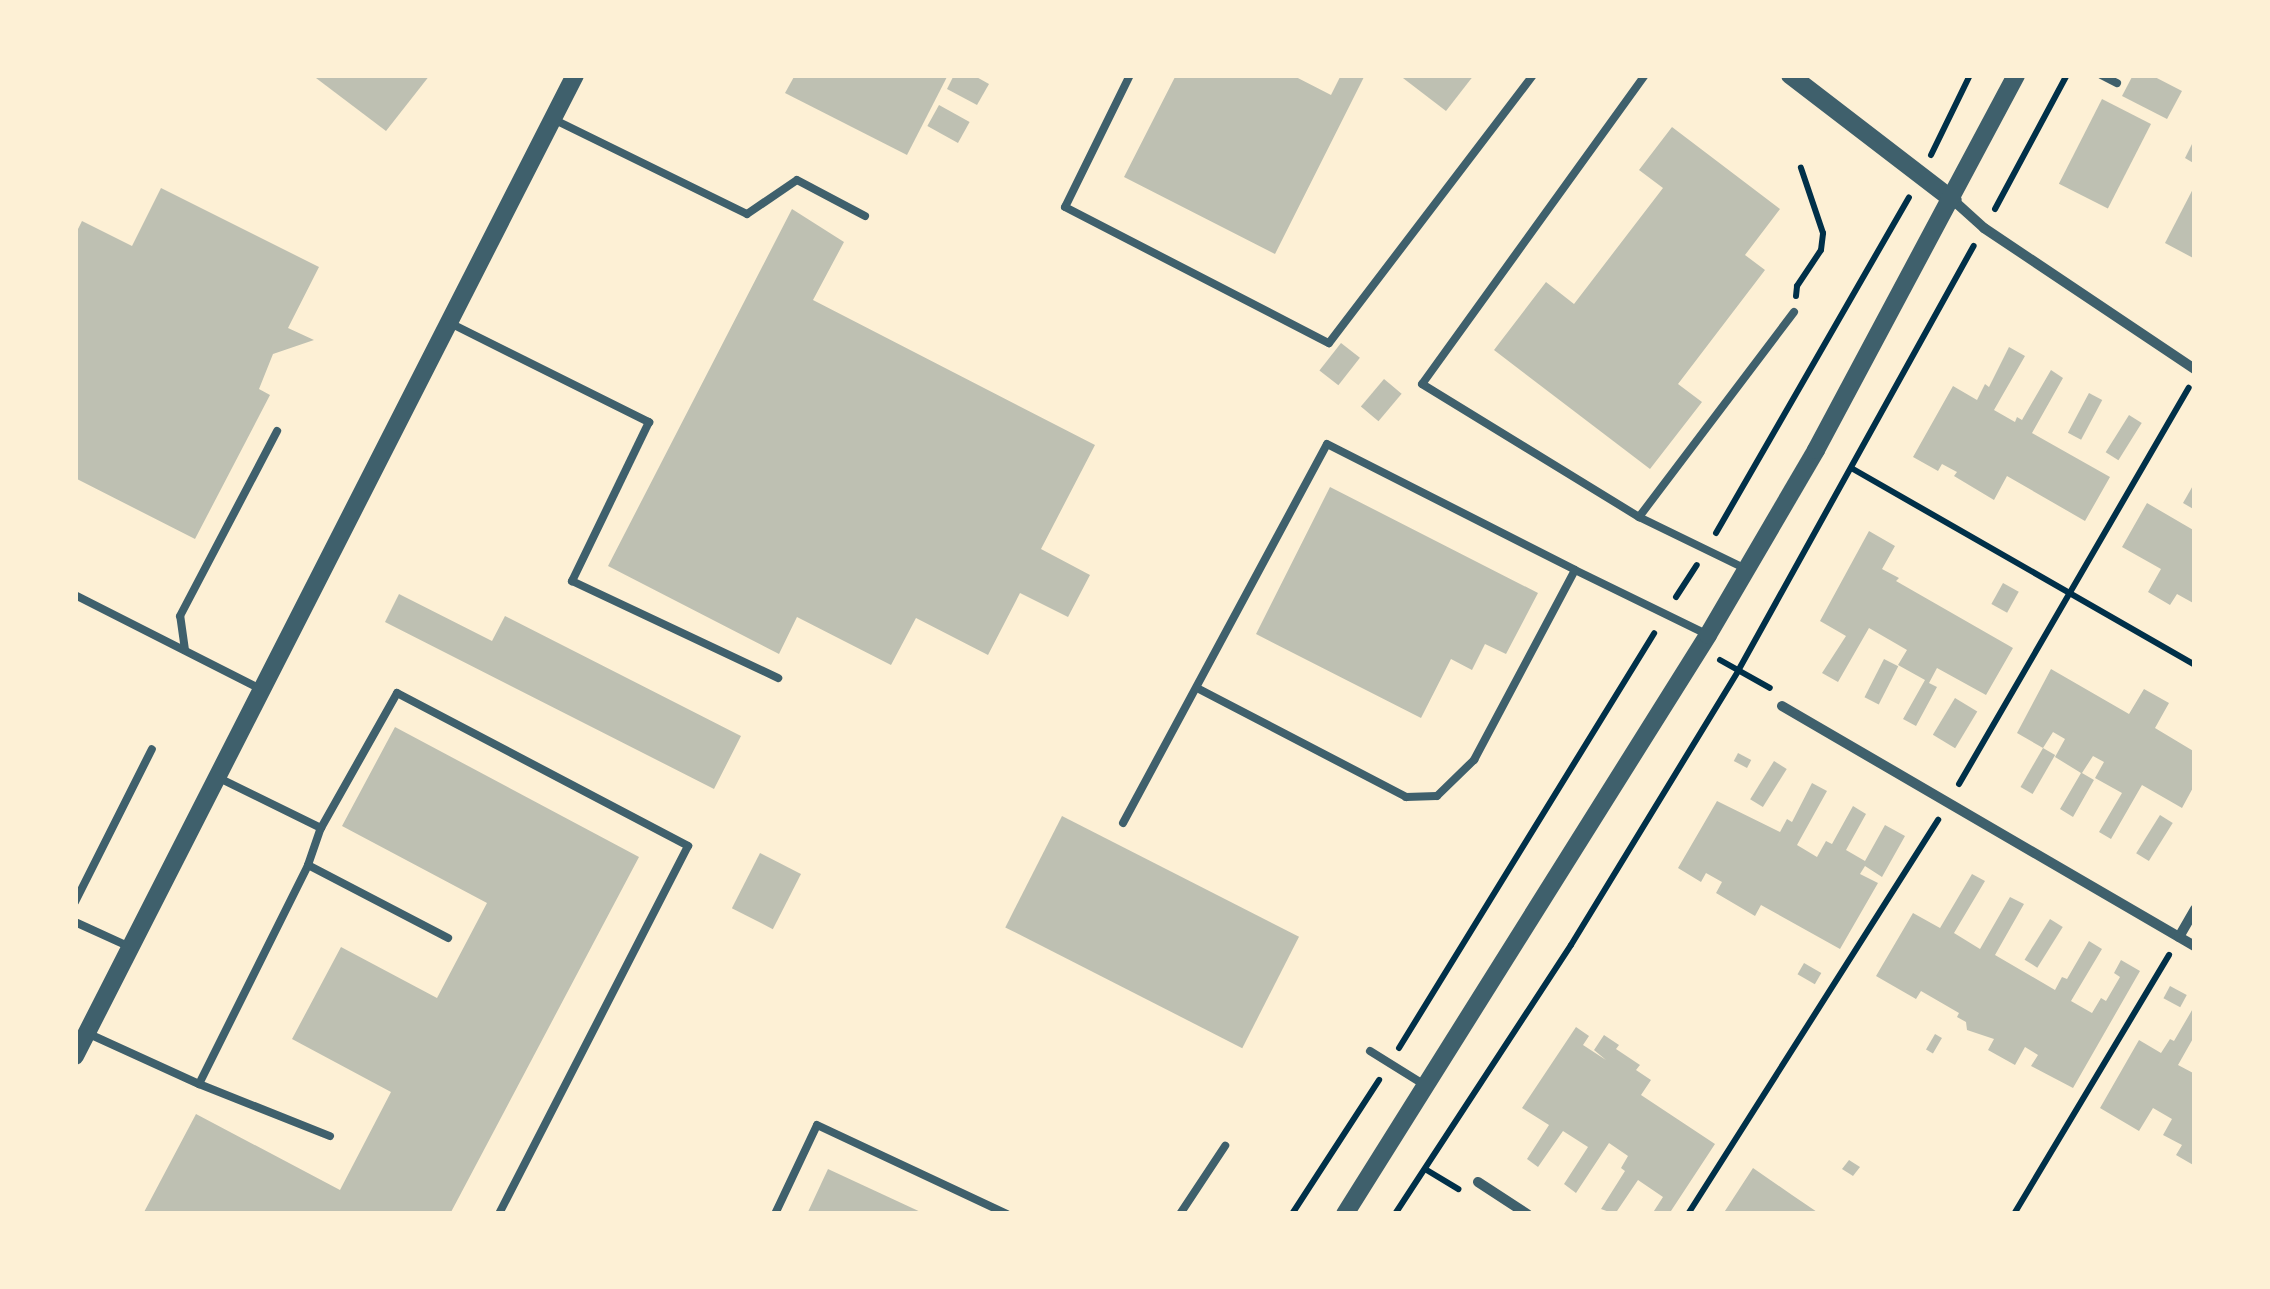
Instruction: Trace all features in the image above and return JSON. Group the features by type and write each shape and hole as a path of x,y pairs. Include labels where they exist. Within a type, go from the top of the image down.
{"street":[{"path":"75,1056 576,75"},
{"path":"1790,75 1984,228 2195,369"},
{"path":"1344,1214 1708,636 1953,200 2016,75"},
{"path":"1782,706 2195,946"},
{"path":"2179,937 2195,909"},
{"path":"1478,1182 1527,1214"}],"lane":[{"path":"1130,75 1066,207 1329,343 1533,75"},
{"path":"1645,75 1422,384 1640,517 1746,569"},
{"path":"2101,75 2118,84"},
{"path":"552,119 747,214 797,180 864,216"},
{"path":"1640,517 1794,312"},
{"path":"448,322 649,422 572,581 778,678"},
{"path":"185,650 180,616 277,431"},
{"path":"1124,823 1327,444 1708,636"},
{"path":"1197,688 1406,797 1437,796 1474,760 1575,570"},
{"path":"75,595 262,690"},
{"path":"199,1084 308,865 321,828 396,693 688,846 498,1214"},
{"path":"75,902 152,750"},
{"path":"217,777 321,828"},
{"path":"308,865 448,938"},
{"path":"75,922 130,948"},
{"path":"87,1034 330,1136"},
{"path":"1370,1050 1427,1086"},
{"path":"775,1214 817,1125 1007,1214"},
{"path":"1180,1214 1226,1146"}],"path":[{"path":"1292,1214 1390,1063 1706,550 1921,176 1970,75"},
{"path":"1395,1214 1571,945 1738,671 1853,469 2067,75"},
{"path":"1794,312 1797,286 1821,250 1822,234 1801,168"},
{"path":"1853,469 2195,664"},
{"path":"1738,671 1770,688 1782,706"},
{"path":"2014,1214 2179,937"},
{"path":"1425,1169 1460,1191 1478,1182"}],"building":[{"path":"312,75 430,75 386,131"},
{"path":"795,75 948,75 907,155 785,93"},
{"path":"954,75 973,75 989,84 977,105 947,89"},
{"path":"1176,75 1292,75 1331,95 1341,75 1365,75 1275,254 1124,177"},
{"path":"1399,75 1474,75 1446,111"},
{"path":"2133,75 2151,75 2182,91 2167,119 2122,96"},
{"path":"2102,99 2151,124 2108,209 2059,184"},
{"path":"939,105 970,122 958,143 927,126"},
{"path":"1672,127 1780,209 1745,255 1765,270 1678,384 1702,402 1650,469 1494,350 1546,282 1574,304 1663,188 1639,170"},
{"path":"2195,138 2195,164 2185,158"},
{"path":"2195,185 2195,259 2165,243"},
{"path":"161,188 319,267 288,328 314,340 273,354 259,389 270,395 195,539 75,478 75,235 82,221 132,246"},
{"path":"792,209 844,242 813,300 1095,445 1041,549 1090,575 1068,617 1020,593 988,655 916,618 891,665 797,617 779,654 608,566"},
{"path":"1341,343 1360,358 1338,385 1319,371"},
{"path":"2009,347 2025,356 1994,410 2015,422 2017,417 2022,420 2051,370 2063,378 2032,433 2110,477 2085,521 2007,476 1994,500 1954,476 1957,472 1942,464 1938,471 1913,457 1953,386 1977,400 1985,384 1989,387"},
{"path":"1384,379 1402,394 1378,421 1361,407"},
{"path":"2089,393 2102,400 2081,440 2068,433"},
{"path":"2129,415 2142,423 2118,460 2106,452"},
{"path":"2195,482 2195,510 2183,503"},
{"path":"1330,487 1538,593 1506,654 1485,644 1472,670 1451,659 1421,718 1256,634"},
{"path":"2147,503 2195,531 2195,604 2177,594 2170,605 2148,592 2161,569 2122,547"},
{"path":"1869,531 1895,546 1882,569 1899,578 1896,581 2013,648 1986,695 1937,668 1929,683 1937,687 1916,726 1903,719 1925,680 1898,665 1907,650 1869,628 1838,682 1822,673 1846,636 1820,621"},
{"path":"2003,583 2019,592 2007,613 1991,604"},
{"path":"399,594 492,641 505,616 741,736 714,789 385,622"},
{"path":"1884,659 1898,666 1879,705 1864,697"},
{"path":"2051,669 2129,714 2144,689 2169,703 2155,728 2195,752 2195,784 2182,808 2142,785 2111,839 2099,832 2122,793 2095,778 2104,762 2093,756 2082,773 2094,780 2073,817 2060,809 2081,773 2055,757 2065,739 2053,732 2043,748 2017,733"},
{"path":"1955,698 1977,711 1955,748 1933,735"},
{"path":"395,727 639,857 450,1214 143,1214 196,1114 340,1190 391,1092 292,1039 341,947 437,998 487,903 342,826"},
{"path":"2043,748 2055,755 2033,794 2020,787"},
{"path":"1738,753 1751,760 1747,768 1734,761"},
{"path":"1774,761 1787,769 1763,807 1750,799"},
{"path":"1812,783 1827,791 1797,845 1817,857 1826,841 1832,844 1853,806 1866,814 1846,850 1865,861 1885,825 1905,836 1882,877 1865,866 1860,874 1878,883 1840,949 1761,905 1755,916 1716,893 1722,882 1706,873 1701,882 1678,868 1717,801 1780,832 1787,819 1792,822"},
{"path":"2160,815 2173,823 2149,861 2136,853"},
{"path":"1062,816 1299,937 1242,1048 1005,927"},
{"path":"760,853 801,874 773,929 732,908"},
{"path":"1972,874 1985,881 1954,933 1980,949 2010,897 2024,904 1995,955 2055,990 2062,977 2067,979 2089,941 2102,949 2071,1001 2092,1013 2101,998 2106,1001 2120,977 2114,973 2121,960 2140,971 2073,1088 2031,1066 2038,1055 2025,1047 2015,1065 1988,1050 1994,1039 1967,1030 1966,1022 1957,1017 1959,1013 1921,991 1916,999 1876,976 1913,913 1940,928"},
{"path":"2050,919 2063,927 2037,968 2025,960"},
{"path":"1804,963 1821,973 1815,984 1798,974"},
{"path":"2170,986 2187,995 2180,1007 2163,998"},
{"path":"2195,1005 2195,1035 2178,1065 2195,1074 2195,1166 2176,1155 2182,1145 2163,1135 2172,1119 2153,1108 2139,1131 2100,1108 2139,1040 2161,1053 2170,1039 2174,1041"},
{"path":"1576,1027 1589,1036 1583,1045 1606,1060 1594,1050 1604,1035 1619,1045 1616,1049 1640,1065 1636,1070 1651,1080 1641,1095 1715,1144 1669,1214 1652,1214 1663,1197 1638,1180 1615,1214 1601,1209 1625,1171 1621,1168 1628,1156 1609,1143 1576,1193 1564,1184 1588,1147 1563,1131 1538,1167 1527,1159 1549,1125 1522,1108"},
{"path":"1935,1034 1942,1038 1933,1054 1926,1050"},
{"path":"1849,1160 1860,1167 1853,1176 1842,1169"},
{"path":"1753,1168 1792,1195 1820,1214 1723,1214"},
{"path":"828,1169 925,1214 807,1214"}]}
